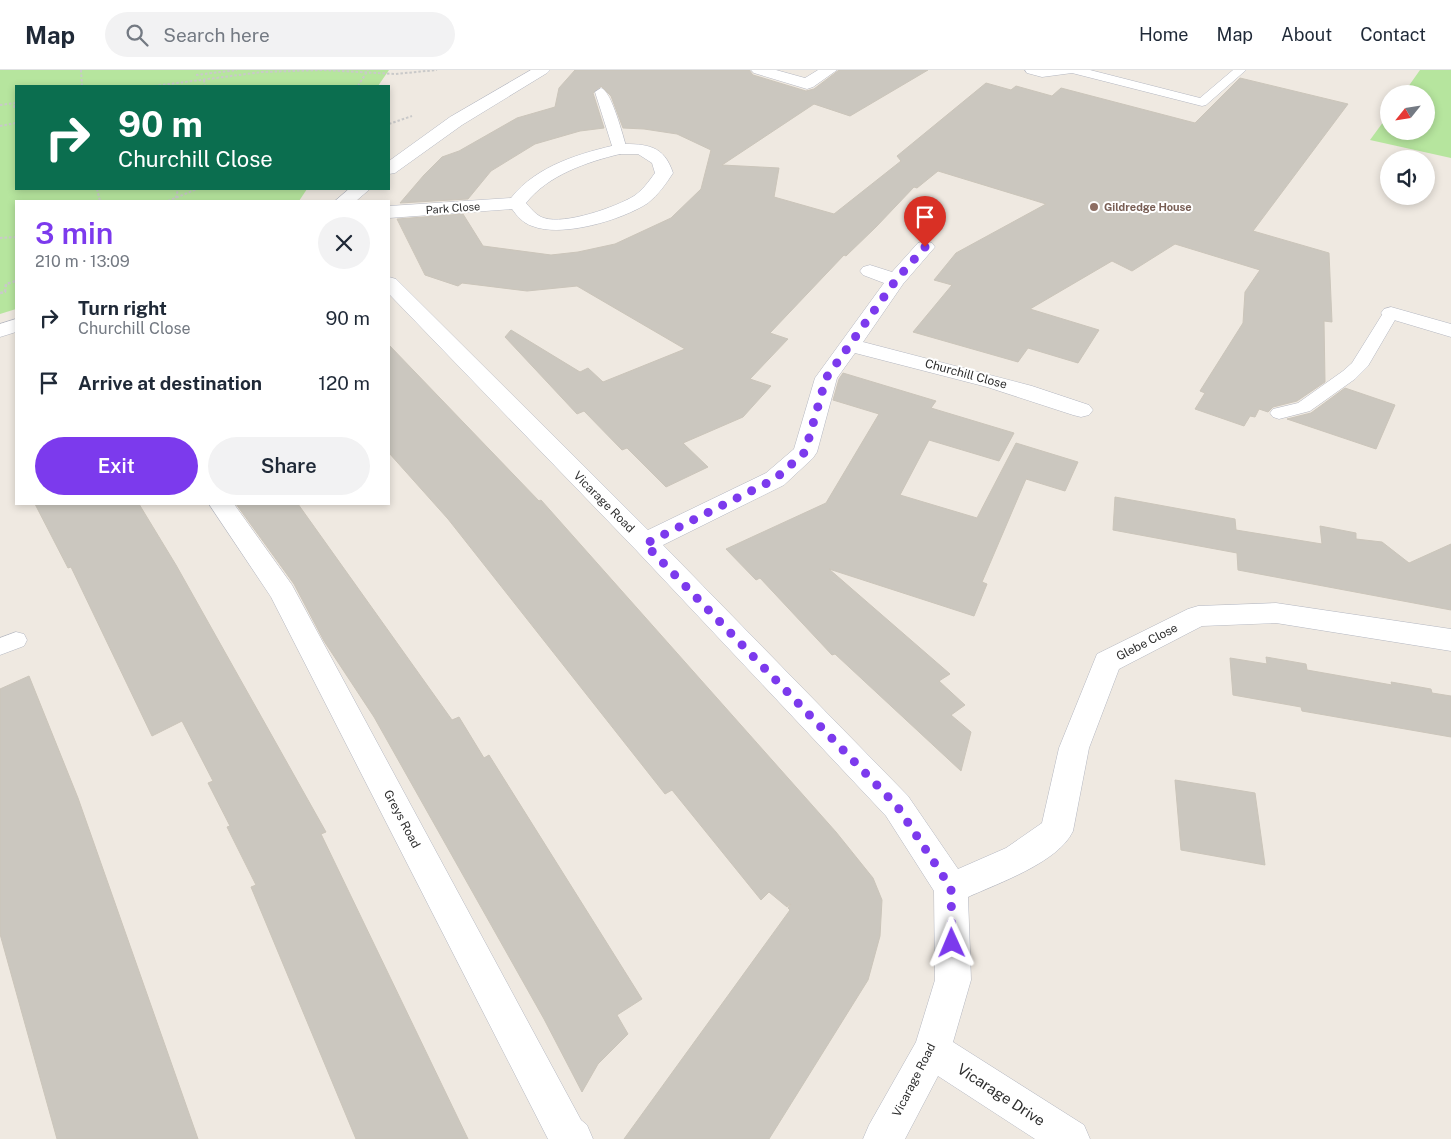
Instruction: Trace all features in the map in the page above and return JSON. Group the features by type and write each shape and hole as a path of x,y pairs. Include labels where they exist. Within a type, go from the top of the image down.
{"street":[{"path":"390,168 456,121 542,70"},
{"path":"759,70 807,84 829,70"},
{"path":"620,149 642,150 660,160 664,173 653,188 641,199 606,215 572,223 542,224 523,212 517,203 527,190 550,174 590,156 620,149"},
{"path":"345,200 360,190"},
{"name":"Park Close","path":"390,212 517,203"},
{"path":"645,544 775,479 805,452 826,378 896,280 925,247"},
{"path":"870,271 896,280"},
{"name":"Vicarage Road","path":"390,284 645,544 897,806 951,888 953,980 932,1050 882,1139"},
{"path":"1391,313 1451,331"},
{"path":"0,330 15,325"},
{"name":"Churchill Close","path":"849,345 956,371 1029,392 1081,410"},
{"name":"Greys Road","path":"222,505 282,592 567,1134 573,1139"},
{"name":"Glebe Close","path":"951,888 1018,859 1057,831 1074,748 1107,662 1198,616 1276,613 1451,640"},
{"name":"Vicarage Drive","path":"932,1050 1070,1139"}],"lane":[{"path":"1031,70 1042,73 1069,70"},
{"path":"1076,70 1202,102 1240,70"},
{"path":"601,92 620,149"},
{"path":"1279,414 1304,407 1359,366 1391,313"}],"path":[{"path":"81,70 82,85"},
{"path":"196,75 237,70"},
{"path":"290,70 299,71"},
{"path":"162,85 262,72 368,71 395,74 437,70"},
{"path":"359,85 368,71"},
{"path":"204,80 205,85"},
{"path":"0,105 15,102"},
{"path":"0,126 15,123"},
{"path":"176,198 178,190"},
{"path":"171,200 196,190"},
{"path":"0,238 15,237"},
{"path":"0,293 5,292 6,284 15,281"}],"green space":[{"path":"0,70 389,70 379,85 15,85 15,190 306,190 300,200 15,200 15,309 0,314"},
{"path":"1420,70 1451,70 1451,158 1435,154 1435,150 1415,150 1370,140 1380,126 1380,140 1435,140 1435,85 1409,85"}],"building":[{"path":"575,70 749,70 753,75 806,91 814,89 839,70 928,70 850,116 814,104 722,165 779,168 774,197 834,214 901,161 897,156 986,83 1011,90 1016,86 1052,96 1061,88 1195,123 1240,78 1348,104 1253,231 1329,253 1332,322 1324,321 1325,382 1297,401 1273,407 1268,412 1259,409 1255,417 1250,416 1244,426 1195,409 1205,393 1200,391 1243,323 1245,292 1260,270 1175,244 1132,271 1112,261 1030,309 1099,330 1078,363 1028,348 1018,362 913,332 952,285 934,280 956,253 1046,204 938,171 917,188 914,187 876,227 846,256 844,255 770,333 788,339 750,379 771,386 743,417 683,443 708,467 666,487 627,448 622,450 584,411 577,414 505,337 511,330 580,372 588,368 603,382 685,349 577,286 527,291 462,283 458,286 425,275 397,219 463,214 483,246 551,255 578,252 615,244 671,218 701,189 711,150 677,134 623,128 611,96 601,86 593,93 604,128 580,131 535,144 491,171 468,199 400,203 442,157 459,151 517,118 555,107 559,88"},
{"path":"390,346 539,501 541,500 836,832 873,878 882,900 880,936 868,980 769,1139 624,1139 790,910 788,908 791,904 787,907 769,892 761,900 672,790 665,794 448,519 390,454"},
{"path":"843,373 936,401 931,408 1014,433 999,461 929,440 900,495 977,518 1016,443 1078,462 1065,491 1026,479 982,582 987,584 974,616 829,569 950,674 939,681 965,705 951,715 971,732 961,771 835,654 832,655 760,578 756,580 726,549 826,503 879,414 833,400 839,379"},
{"path":"1345,388 1395,405 1376,449 1287,419 1311,413"},
{"path":"1115,497 1235,519 1236,530 1322,544 1320,526 1356,533 1356,539 1382,542 1409,563 1451,544 1451,610 1238,570 1237,553 1113,530"},
{"path":"36,505 140,505 176,565 326,832 321,834 468,1139 356,1139 251,887 256,885 227,827 230,826 208,783 213,781 182,721 152,736 71,567 68,568"},
{"path":"237,505 299,505 452,720 459,717 484,758 489,755 642,999 617,1015 628,1034 598,1064 582,1092 544,1019 374,717 324,641 294,584"},
{"path":"1266,657 1306,664 1307,670 1392,685 1391,682 1431,689 1432,693 1451,696 1451,737 1302,711 1301,707 1233,695 1230,658 1267,664"},
{"path":"29,676 78,798 198,1139 57,1139 0,934 0,689"},
{"path":"1175,780 1255,793 1265,865 1181,850"}],"place":[{"name":"Gildredge House","path":"1094,207"}],"route":[{"path":"925,247 896,280 826,378 805,452 775,479 645,544 897,806 951,888 952,943"}]}
